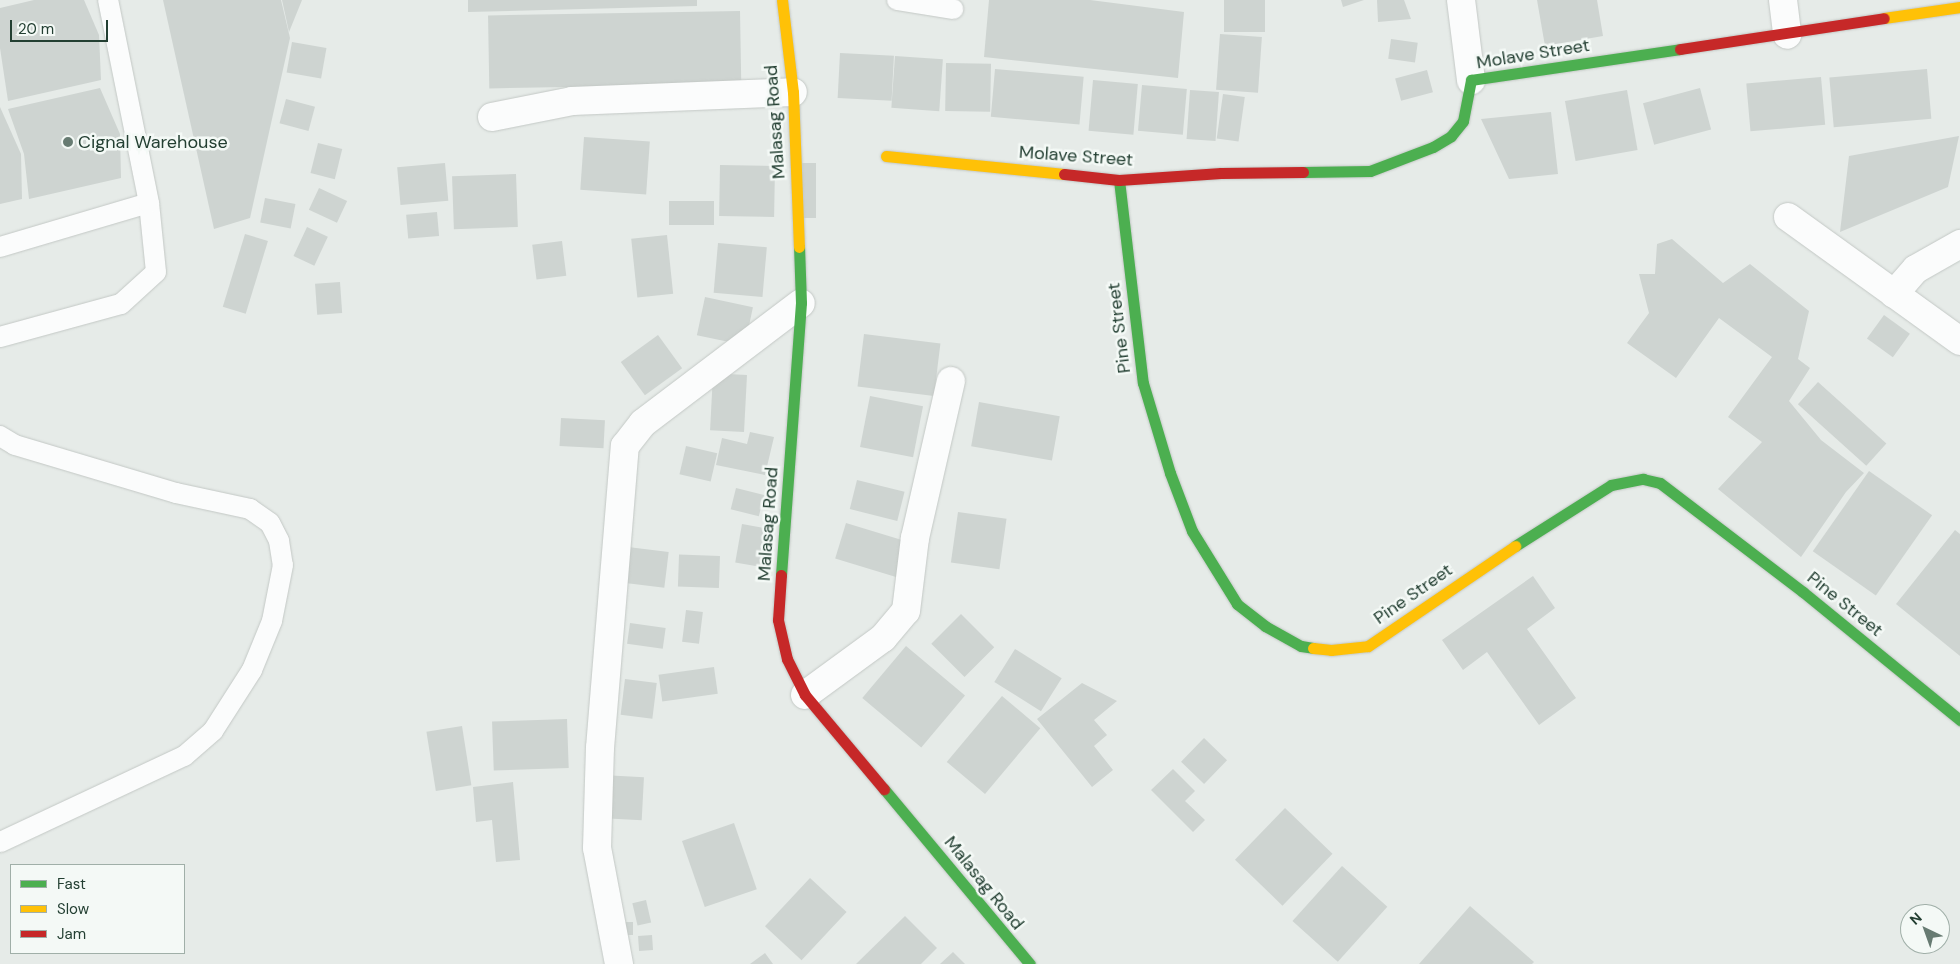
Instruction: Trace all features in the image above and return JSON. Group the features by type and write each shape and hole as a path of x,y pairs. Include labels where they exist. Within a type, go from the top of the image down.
{"street":[{"name":"Malasag Road","path":"782,0 793,92 801,303 778,620 787,659 805,694 1030,964"},
{"path":"1461,0 1471,80"},
{"path":"1784,0 1787,35"},
{"name":"Molave Street","path":"886,156 1119,180 1221,173 1370,172 1433,147 1450,136 1463,121 1471,80 1787,35 1960,7"},
{"path":"492,117 572,101 793,92"},
{"name":"Pine Street","path":"1119,180 1143,383 1170,472 1192,531 1216,574 1237,604 1265,626 1301,646 1331,650 1368,646 1480,569 1611,485 1643,479 1660,482 1803,592 1960,720"},
{"path":"1788,217 1960,341"},
{"path":"1894,294 1916,269 1960,244"},
{"path":"619,964 597,848 600,748 625,446 643,423 801,303"},
{"path":"805,694 883,638 906,611 915,538 951,381"}],"lane":[{"path":"0,337 121,304 156,272 150,203 108,0"},
{"path":"897,0 953,9"},
{"path":"0,247 150,203"},
{"path":"0,436 15,445 157,487 250,509 270,523 279,541 283,565 272,622 252,670 213,731 184,756 0,842"}],"building":[{"path":"34,0 84,0 99,35 101,80 8,101 0,48 0,8"},
{"path":"163,0 281,0 290,38 250,218 214,229"},
{"path":"282,0 302,0 289,32"},
{"path":"468,0 697,0 697,6 468,12"},
{"path":"989,0 1090,0 1184,12 1178,78 984,57"},
{"path":"1224,0 1265,0 1265,32 1224,32"},
{"path":"1341,0 1364,0 1343,7"},
{"path":"1377,0 1404,0 1411,19 1378,22"},
{"path":"1537,0 1597,0 1603,36 1545,46"},
{"path":"740,11 741,84 489,88 488,15"},
{"path":"1220,34 1262,37 1258,93 1216,90"},
{"path":"1391,39 1418,43 1415,63 1388,59"},
{"path":"292,42 326,48 321,79 287,73"},
{"path":"840,53 894,56 892,101 838,98"},
{"path":"895,56 943,59 939,111 891,108"},
{"path":"946,63 991,64 990,112 945,111"},
{"path":"995,69 1084,77 1079,125 991,117"},
{"path":"1927,69 1931,119 1834,127 1829,78"},
{"path":"1427,70 1433,92 1401,101 1395,79"},
{"path":"1821,77 1825,125 1750,131 1746,84"},
{"path":"1093,80 1138,84 1133,135 1089,131"},
{"path":"1142,85 1187,89 1183,135 1138,131"},
{"path":"100,88 120,134 121,178 29,199 24,154 8,109"},
{"path":"1700,88 1711,130 1654,145 1643,103"},
{"path":"1190,90 1219,92 1216,141 1187,139"},
{"path":"1627,90 1638,150 1576,161 1565,101"},
{"path":"1223,94 1245,97 1239,142 1217,139"},
{"path":"286,99 315,107 309,131 280,123"},
{"path":"0,107 21,154 22,199 0,204"},
{"path":"1551,112 1558,174 1509,179 1481,119"},
{"path":"1959,136 1948,187 1840,232 1849,156"},
{"path":"584,137 650,142 646,194 580,190"},
{"path":"318,143 342,149 335,179 311,173"},
{"path":"445,163 448,201 400,205 397,167"},
{"path":"802,163 816,163 816,218 802,218"},
{"path":"720,165 775,166 774,217 719,216"},
{"path":"516,174 518,227 454,229 452,176"},
{"path":"319,188 347,201 337,223 309,210"},
{"path":"265,198 295,204 291,228 260,223"},
{"path":"669,201 714,201 714,225 669,225"},
{"path":"437,212 439,236 408,239 406,215"},
{"path":"307,227 328,237 314,266 293,256"},
{"path":"245,234 268,241 246,314 223,307"},
{"path":"667,235 673,294 637,297 631,239"},
{"path":"1672,239 1723,283 1750,264 1809,311 1798,359 1810,368 1789,401 1821,440 1864,473 1846,492 1801,557 1718,489 1762,442 1728,417 1772,357 1719,318 1676,378 1627,343 1649,313 1639,274 1655,274 1657,244"},
{"path":"562,241 566,276 536,279 532,245"},
{"path":"718,243 767,247 762,297 714,293"},
{"path":"340,282 342,313 317,315 315,284"},
{"path":"705,297 753,307 745,345 697,335"},
{"path":"1884,315 1910,334 1893,357 1867,338"},
{"path":"864,334 940,343 934,396 858,387"},
{"path":"658,335 682,368 645,395 621,362"},
{"path":"713,373 747,375 744,432 710,430"},
{"path":"1818,382 1886,444 1866,466 1798,404"},
{"path":"870,396 923,406 913,457 860,447"},
{"path":"979,402 1060,416 1052,461 971,446"},
{"path":"561,418 605,420 603,448 560,446"},
{"path":"750,432 774,437 765,475 716,465 722,438 747,444"},
{"path":"686,446 717,453 711,481 679,474"},
{"path":"1869,471 1932,515 1876,595 1813,551"},
{"path":"857,480 905,492 897,521 850,509"},
{"path":"736,488 764,495 759,516 731,509"},
{"path":"958,512 1007,519 999,569 951,563"},
{"path":"846,523 910,543 899,578 835,558"},
{"path":"742,524 770,529 763,567 735,562"},
{"path":"1955,530 1960,534 1960,656 1896,604"},
{"path":"628,547 669,552 664,588 624,583"},
{"path":"679,555 720,556 719,588 678,587"},
{"path":"1533,576 1555,608 1527,629 1576,698 1539,725 1487,652 1463,670 1442,640"},
{"path":"686,610 703,612 699,644 682,642"},
{"path":"961,614 994,647 965,677 931,644"},
{"path":"630,623 666,628 663,649 627,644"},
{"path":"906,646 965,695 921,748 862,698"},
{"path":"1015,649 1062,678 1041,711 994,682"},
{"path":"714,667 718,694 662,702 659,675"},
{"path":"625,679 657,683 652,719 621,715"},
{"path":"1082,683 1117,701 1094,720 1107,735 1094,746 1113,770 1092,787 1037,719"},
{"path":"1002,696 1040,728 985,794 947,762"},
{"path":"567,719 569,768 494,771 492,722"},
{"path":"462,726 471,785 436,791 426,732"},
{"path":"1204,738 1227,760 1204,784 1181,762"},
{"path":"1173,769 1195,791 1185,801 1205,820 1193,832 1151,790"},
{"path":"602,775 644,777 642,820 600,818"},
{"path":"513,782 520,860 496,862 492,820 476,822 473,787"},
{"path":"1285,808 1332,854 1282,906 1235,860"},
{"path":"734,823 757,889 705,907 682,841"},
{"path":"1342,866 1387,907 1338,962 1292,921"},
{"path":"810,878 847,912 802,960 765,926"},
{"path":"646,900 651,922 638,926 632,903"},
{"path":"1470,906 1534,962 1532,964 1419,964"},
{"path":"905,916 937,948 921,964 856,964"},
{"path":"614,922 633,922 633,935 614,935"},
{"path":"652,935 653,950 639,951 638,936"},
{"path":"953,952 965,964 940,964"},
{"path":"765,953 773,964 750,964"}],"traffic: fast":[{"path":"1303,172 1370,171 1433,147 1451,136 1463,121 1471,80 1680,49"},
{"path":"1119,180 1143,383 1170,473 1192,531 1237,604 1265,626 1301,646 1313,648"},
{"path":"781,575 801,303 799,247"},
{"path":"1515,546 1611,485 1643,479 1660,483 1803,592 1960,720"},
{"path":"884,789 1030,964"}],"traffic: slow":[{"path":"782,0 793,92 799,247"},
{"path":"1884,18 1960,7"},
{"path":"886,156 1064,174"},
{"path":"1313,648 1331,650 1368,646 1515,546"}],"traffic: jam":[{"path":"1680,49 1884,18"},
{"path":"1064,174 1119,180 1221,173 1303,172"},
{"path":"781,575 778,620 787,659 805,695 884,789"}],"place":[{"name":"Cignal Warehouse","path":"68,142"}]}
